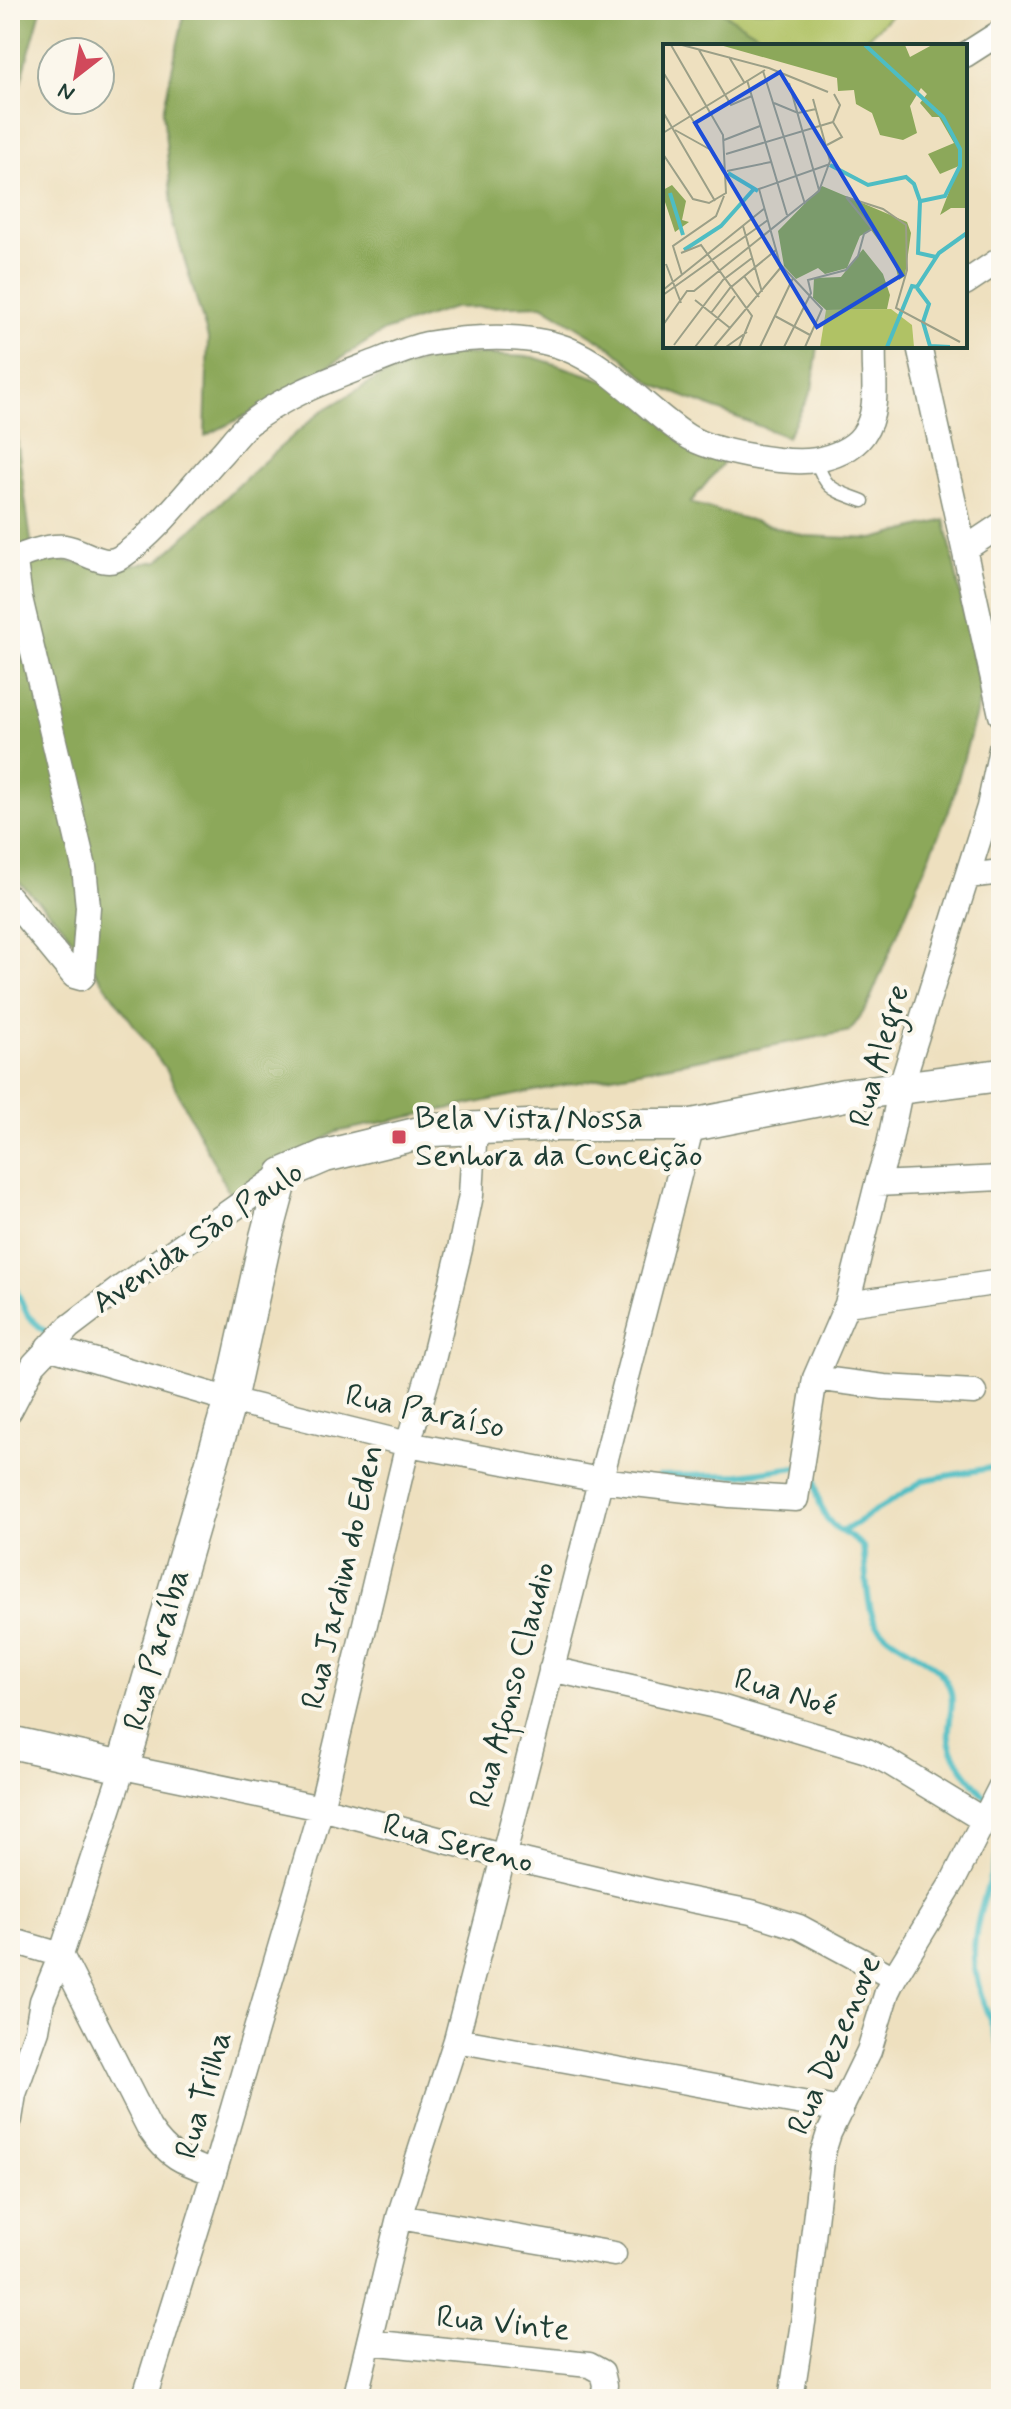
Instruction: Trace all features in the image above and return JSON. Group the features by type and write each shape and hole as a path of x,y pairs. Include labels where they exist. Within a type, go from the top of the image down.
{"street":[{"path":"967,54 1001,32"},
{"path":"967,282 1001,259"},
{"path":"10,898 74,976 83,976 88,907 84,867 20,598 16,559 42,549 62,547 105,561 120,558 159,524 246,427 280,403 343,374 423,345 464,338 514,339 560,346 590,360 689,438 744,455 796,460 816,460 844,451 863,436 873,406 874,348"},
{"path":"919,348 1001,714"},
{"path":"965,549 1001,525"},
{"name":"Rua Alegre","path":"796,1499 815,1378 847,1304 889,1145 901,1086 989,807 1001,749"},
{"path":"968,876 1001,872"},
{"name":"Avenida São Paulo","path":"10,1410 27,1374 69,1327 283,1174 325,1156 432,1130 692,1125 845,1095 1001,1075"},
{"name":"Rua Afonso Claudio","path":"355,2399 399,2217 456,2040 692,1125"},
{"name":"Rua Jardim do Eden","path":"321,1808 408,1444 433,1360 460,1249 471,1195 475,1127"},
{"name":"Rua Paraíba","path":"10,2119 14,2094 37,2030 42,2001 61,1955 123,1767 230,1400 283,1174"},
{"path":"877,1184 1001,1178"},
{"path":"847,1304 1001,1282"},
{"name":"Rua Paraíso","path":"48,1347 230,1400 408,1444 600,1480 796,1499"},
{"path":"815,1378 899,1389 974,1392"},
{"name":"Rua Noé","path":"551,1669 720,1707 867,1751 890,1763 996,1803"},
{"name":"Rua Sereno","path":"10,1742 321,1808 502,1856 751,1912 813,1934 894,1978"},
{"name":"Rua Dezenove","path":"791,2399 821,2165 829,2133 869,2051 894,1978 996,1803"},
{"name":"Rua Trilha","path":"144,2399 321,1808"},
{"path":"10,1940 61,1955 149,2128 162,2147 180,2161 214,2173"},
{"path":"456,2040 841,2110"},
{"path":"399,2217 614,2254"},
{"name":"Rua Vinte","path":"369,2342 589,2365 602,2372 605,2385 603,2399"}],"lane":[{"path":"816,460 822,478 835,491 863,501"}],"green space":[{"path":"10,10 41,10 10,121"},
{"path":"185,10 718,10 774,44 663,44 663,348 818,348 812,390 787,437 654,385 612,348 542,305 453,308 384,331 271,403 205,436 208,338 174,225 163,111"},
{"path":"718,10 897,10 864,44 774,44"},
{"path":"10,314 18,447 33,556 109,568 159,561 319,413 379,377 444,353 533,357 613,383 668,413 723,463 690,503 806,536 874,539 945,520 981,695 951,805 867,1007 850,1031 336,1132 232,1199 167,1071 62,925 10,873"}],"waterway":[{"path":"10,1223 10,1246"},
{"path":"10,1277 28,1316 52,1338"},
{"path":"842,1532 924,1480 1001,1466"},
{"path":"660,1476 740,1475 796,1467"},
{"path":"807,1467 814,1470 826,1517 863,1547 869,1599 877,1625 893,1640 933,1666 948,1684 952,1698 950,1746 964,1771 988,1801"},
{"path":"1001,1842 979,1916 974,1946 975,1970 1001,2050"}],"place":[{"name":"Bela Vista/Nossa Senhora da Conceição","path":"399,1137"}]}
